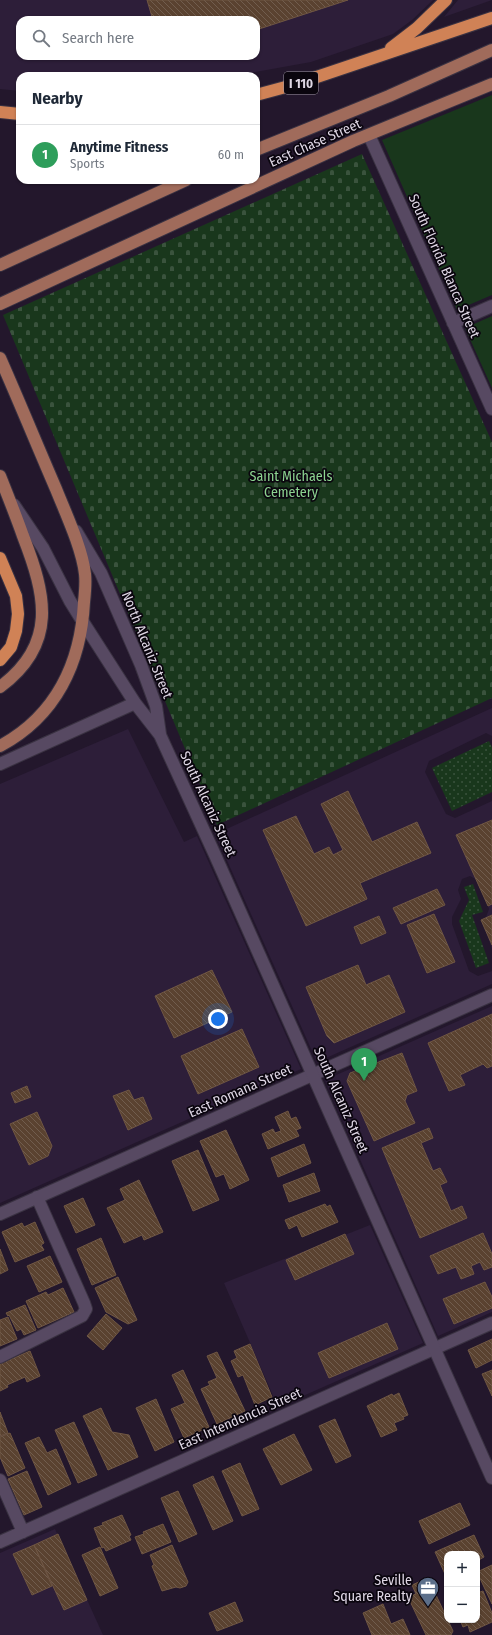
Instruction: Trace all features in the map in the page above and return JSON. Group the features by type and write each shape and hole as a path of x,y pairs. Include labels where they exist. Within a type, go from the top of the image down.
{"highway":[{"path":"382,55 417,28 446,0"},
{"path":"382,55 492,18"},
{"name":"I 110","path":"260,94 294,85 382,55"},
{"path":"0,112 16,114"},
{"path":"0,558 16,596 18,614 16,631 11,647 0,660"}],"main road":[{"name":"East Chase Street","path":"260,148 388,96 492,50"},
{"name":"East Chase Street","path":"260,184 353,141 492,84"},
{"path":"0,265 178,184"},
{"name":"East Chase Street","path":"0,304 260,184"},
{"name":"North Alcaniz Street","path":"0,358 68,518"},
{"path":"0,476 33,561 41,593 42,614 39,634 33,651 18,672 0,687"},
{"path":"0,746 28,726 39,716 58,692 74,661 83,622 85,575 81,556 68,518"}],"street":[{"name":"South Florida Blanca Street","path":"369,135 492,409"},
{"path":"453,323 492,306"},
{"path":"8,496 43,548 70,601 83,622 135,703 160,735"},
{"name":"North Alcaniz Street","path":"68,518 101,573 138,658 156,706 160,735"},
{"path":"0,764 135,703"},
{"name":"South Alcaniz Street","path":"160,735 492,1478"},
{"name":"East Romana Street","path":"0,1214 492,995"},
{"path":"0,1357 82,1316 86,1310 37,1197"},
{"name":"East Intendencia Street","path":"0,1542 492,1322"},
{"path":"0,1480 23,1532"}],"shaded area":[{"path":"0,0 433,0 412,20 393,34 311,62 255,72 16,72 16,91 0,89"},
{"path":"458,0 492,0 444,17"},
{"path":"492,708 492,736 486,733 429,761 425,772 446,814 455,818 492,801 492,949 482,921 485,920 489,909 479,881 470,876 462,879 458,890 461,899 452,917 452,924 469,971 478,976 492,971 492,984 317,1062 213,829 220,832"},
{"path":"128,729 184,842 197,836 301,1069 0,1203 0,784"},
{"path":"492,1006 492,1312 438,1336 325,1080"},
{"path":"370,1225 423,1343 278,1407 224,1283"},
{"path":"55,1529 103,1635 0,1635 0,1553"}],"green space":[{"path":"492,95 492,295 457,310 382,140"},
{"name":"Saint Michaels Cemetery","path":"362,154 492,442 492,698 217,825 3,315"},
{"path":"492,316 492,388 465,328"},
{"path":"489,741 492,747 492,792 452,811 432,768"},
{"path":"473,884 483,912 472,915 489,963 476,968 459,921 469,900 464,887"}],"building":[{"path":"147,0 348,0 260,29 260,16 152,16"},
{"path":"348,791 372,842 417,822 431,853 360,883 367,899 306,926 263,830 296,816 314,854 329,847 333,855 343,850 321,804"},
{"path":"492,820 492,904 488,906 456,835"},
{"path":"437,889 445,905 401,924 393,908"},
{"path":"434,914 455,962 427,973 407,925"},
{"path":"492,915 492,945 481,920"},
{"path":"379,916 386,933 361,944 354,927"},
{"path":"358,965 366,985 389,975 405,1012 334,1043 327,1036 306,987"},
{"path":"212,970 232,1012 174,1038 155,996"},
{"path":"492,1014 492,1066 487,1068 483,1064 460,1075 465,1085 449,1091 428,1043"},
{"path":"242,1029 259,1067 198,1094 181,1056"},
{"path":"402,1053 417,1091 407,1095 405,1101 415,1123 374,1141 347,1081 350,1073"},
{"path":"27,1086 31,1097 15,1103 11,1093"},
{"path":"129,1090 134,1100 143,1097 152,1119 128,1130 113,1096"},
{"path":"288,1111 291,1119 296,1117 301,1128 296,1130 299,1136 268,1149 262,1134 273,1129 275,1133 281,1131 275,1117"},
{"path":"37,1112 52,1146 48,1156 29,1165 10,1124"},
{"path":"429,1128 433,1138 421,1143 433,1171 440,1168 447,1182 440,1185 451,1211 462,1206 467,1218 420,1238 382,1148"},
{"path":"226,1130 249,1180 230,1189 224,1174 216,1177 200,1141"},
{"path":"304,1144 311,1163 278,1177 271,1158"},
{"path":"198,1150 219,1200 193,1211 172,1161"},
{"path":"314,1173 320,1191 289,1202 283,1185"},
{"path":"139,1180 163,1232 144,1240 142,1235 124,1243 107,1208 125,1200 120,1189"},
{"path":"83,1198 95,1225 76,1233 64,1206"},
{"path":"325,1204 327,1207 330,1205 338,1222 302,1237 297,1225 289,1229 285,1220"},
{"path":"35,1222 44,1243 41,1245 44,1250 15,1262 2,1232 22,1223 24,1227"},
{"path":"483,1233 492,1254 492,1267 484,1270 480,1262 471,1266 474,1274 461,1279 456,1267 438,1274 430,1256"},
{"path":"345,1234 354,1254 295,1280 286,1260"},
{"path":"101,1238 116,1275 92,1285 77,1249"},
{"path":"0,1249 8,1270 0,1274"},
{"path":"50,1256 62,1282 39,1292 27,1266"},
{"path":"118,1277 137,1320 128,1324 106,1312 95,1288"},
{"path":"485,1282 492,1297 492,1308 454,1324 443,1299"},
{"path":"63,1288 74,1312 38,1328 26,1301 46,1292 48,1295"},
{"path":"25,1305 36,1330 24,1335 21,1329 17,1331 9,1315 8,1316 6,1313"},
{"path":"106,1314 122,1328 103,1350 87,1336"},
{"path":"8,1317 17,1339 0,1346 0,1320"},
{"path":"387,1323 398,1349 329,1378 318,1353"},
{"path":"492,1339 492,1360 476,1368 468,1350"},
{"path":"250,1344 272,1397 255,1405 243,1375 238,1377 231,1361 237,1358 234,1351"},
{"path":"30,1351 40,1376 27,1382 25,1377 7,1385 8,1387 0,1391 0,1364"},
{"path":"217,1352 245,1411 217,1424 201,1389 210,1385 208,1382 217,1378 207,1356"},
{"path":"183,1370 209,1427 184,1438 171,1409 185,1403 172,1375"},
{"path":"492,1370 492,1396 482,1374"},
{"path":"399,1393 408,1415 403,1417 404,1419 394,1423 397,1430 381,1437 367,1406 392,1394 393,1396"},
{"path":"156,1399 174,1442 155,1451 136,1408"},
{"path":"101,1408 112,1432 129,1435 138,1457 108,1470 83,1416"},
{"path":"0,1412 8,1433 0,1436"},
{"path":"335,1419 351,1456 336,1463 319,1426"},
{"path":"74,1422 97,1475 78,1483 55,1430"},
{"path":"10,1433 25,1468 8,1476 0,1457 0,1437"},
{"path":"294,1434 312,1470 281,1485 263,1449"},
{"path":"39,1437 47,1453 56,1449 71,1484 48,1495 25,1443"},
{"path":"240,1463 259,1509 242,1516 222,1471"},
{"path":"27,1471 42,1507 24,1515 8,1479"},
{"path":"213,1476 233,1521 213,1530 193,1485"},
{"path":"178,1491 197,1534 179,1542 161,1498"},
{"path":"460,1503 470,1525 429,1544 419,1521"},
{"path":"122,1515 131,1535 129,1536 131,1540 106,1551 104,1547 102,1548 94,1528"},
{"path":"163,1524 171,1542 142,1554 135,1537"},
{"path":"58,1534 87,1600 64,1610 34,1545"},
{"path":"474,1535 484,1557 480,1559 480,1551 444,1551 444,1572 435,1552"},
{"path":"34,1545 52,1586 32,1595 13,1554"},
{"path":"172,1545 188,1582 186,1586 162,1591 152,1566 154,1565 150,1555"},
{"path":"100,1547 118,1588 100,1596 82,1555"},
{"path":"492,1565 492,1604 480,1578 480,1571"},
{"name":"Seville Square Realty","path":"428,1578 444,1612 444,1623 449,1623 453,1631 451,1635 426,1635 408,1597 416,1594 412,1585"},
{"path":"483,1591 492,1613 492,1622 470,1632 468,1625 463,1627 461,1623 480,1623 480,1592"},
{"path":"235,1602 243,1621 217,1631 209,1613"},
{"path":"383,1604 391,1624 403,1619 410,1635 372,1635 363,1613"}],"place":[{"name":"Anytime Fitness","path":"364,1081"},
{"name":"Seville Square Realty","path":"428,1608"}]}
